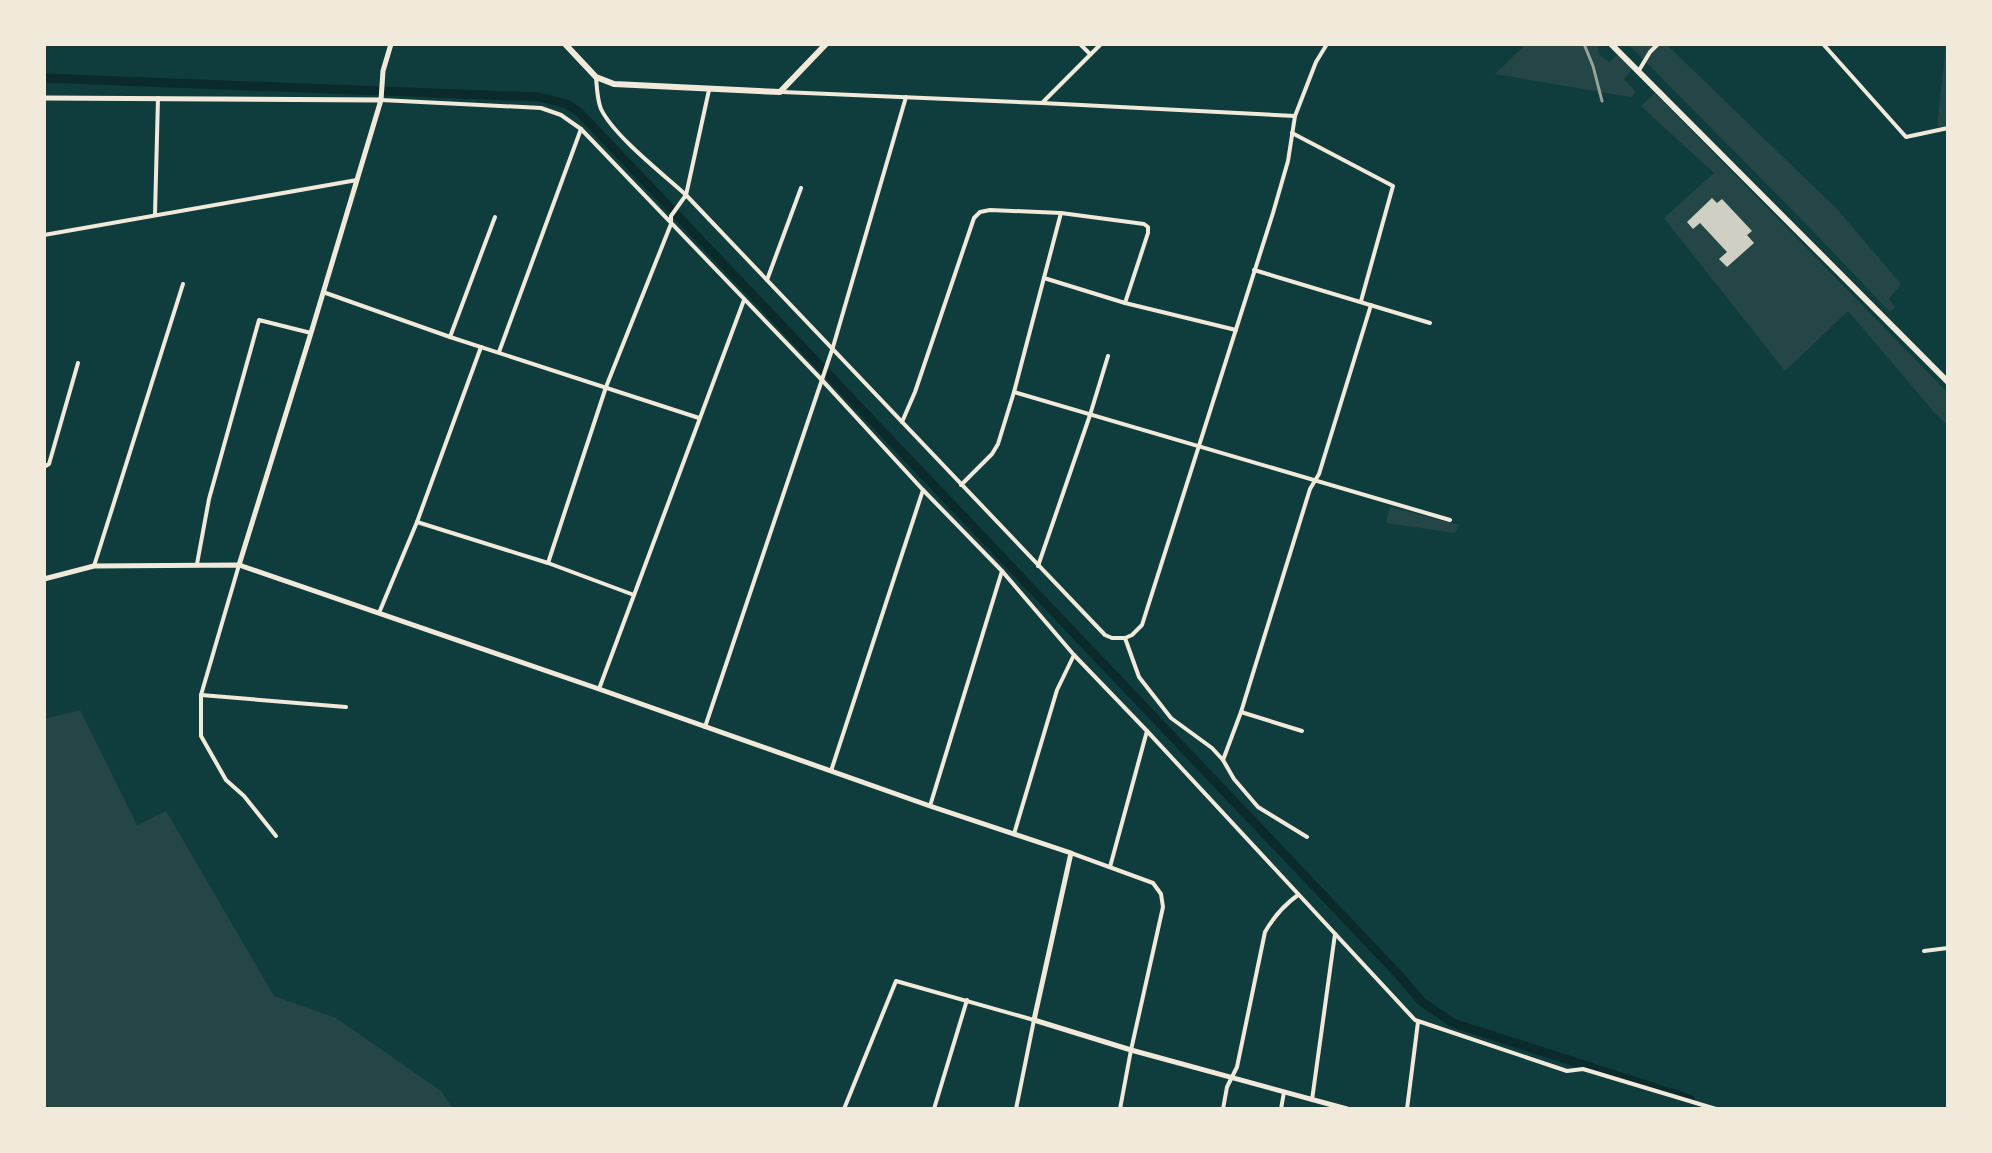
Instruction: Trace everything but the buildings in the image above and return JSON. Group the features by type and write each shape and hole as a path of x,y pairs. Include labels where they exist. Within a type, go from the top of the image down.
{"main road":[{"path":"565,44 596,77 614,84 780,92 826,44"},
{"path":"1611,44 1948,382"}],"street":[{"path":"276,836 244,796 226,780 201,736 201,695 381,100 383,71 391,44"},
{"path":"1080,44 1090,54"},
{"path":"1042,103 1101,44"},
{"path":"596,77 597,95 609,121 767,280 1105,635 1125,638 1142,625 1285,174 1295,116 1316,62 1327,44"},
{"path":"1638,72 1658,44"},
{"path":"1823,44 1906,137 1948,128"},
{"path":"548,563 606,387 671,224 671,216 685,197 709,90"},
{"path":"780,92 1295,116"},
{"path":"705,727 832,350 906,97"},
{"path":"44,98 381,100 541,108 561,115 581,129 822,377 923,490 1002,571 1074,655 1418,1022 1567,1071 1583,1069 1716,1109"},
{"path":"155,214 158,98"},
{"path":"499,352 581,129"},
{"path":"1292,133 1393,186 1361,301"},
{"path":"44,235 357,180"},
{"path":"767,280 801,188"},
{"path":"902,422 974,218 980,212 1061,213 1144,224 1148,227 1125,303"},
{"path":"961,485 998,444 1061,213"},
{"path":"450,337 495,217"},
{"path":"1254,270 1430,323"},
{"path":"1044,278 1125,303 1236,330"},
{"path":"94,566 183,284"},
{"path":"323,292 699,418"},
{"path":"599,689 744,300"},
{"path":"1223,760 1371,305"},
{"path":"197,564 209,499 259,320 311,333"},
{"path":"379,613 417,522 481,347"},
{"path":"1038,566 1108,356"},
{"path":"44,467 49,464 78,363"},
{"path":"1014,392 1450,520"},
{"path":"831,771 923,490"},
{"path":"417,522 548,563 634,595"},
{"path":"44,579 94,566 239,565 1153,883 1161,894 1163,907 1120,1109"},
{"path":"930,806 1002,571"},
{"path":"1125,638 1139,677 1171,718 1212,748 1258,807 1307,837"},
{"path":"1014,835 1057,690 1074,655"},
{"path":"201,695 346,707"},
{"path":"1241,712 1302,731"},
{"path":"1110,867 1147,731"},
{"path":"1016,1109 1071,853"},
{"path":"1223,1109 1227,1087 1237,1067 1265,932 1287,903 1298,895"},
{"path":"1312,1100 1335,934"},
{"path":"1924,951 1948,948"},
{"path":"844,1109 896,981 1347,1109"},
{"path":"934,1109 967,1000"},
{"path":"1407,1109 1418,1022"},
{"path":"1281,1109 1284,1092"}],"shaded area":[{"path":"1526,44 1597,44 1599,54 1609,62 1618,54 1633,68 1624,79 1636,92 1631,97 1495,74"},
{"path":"1628,44 1666,44 1837,209 1901,284 1889,299 1895,307 1890,312 1810,228"},
{"path":"1946,44 1948,126 1937,127"},
{"path":"1655,93 1948,393 1948,426 1848,311 1785,371 1664,218 1714,173 1641,106"},
{"path":"1390,507 1459,525 1455,533 1386,523"},
{"path":"80,710 137,825 166,811 274,996 336,1018 441,1091 453,1109 44,1109 44,719"}],"waterway":[{"path":"44,78 539,97 567,104 579,112 1422,1002 1453,1023 1690,1099"}],"railway":[{"path":"1584,44 1602,101"}]}
